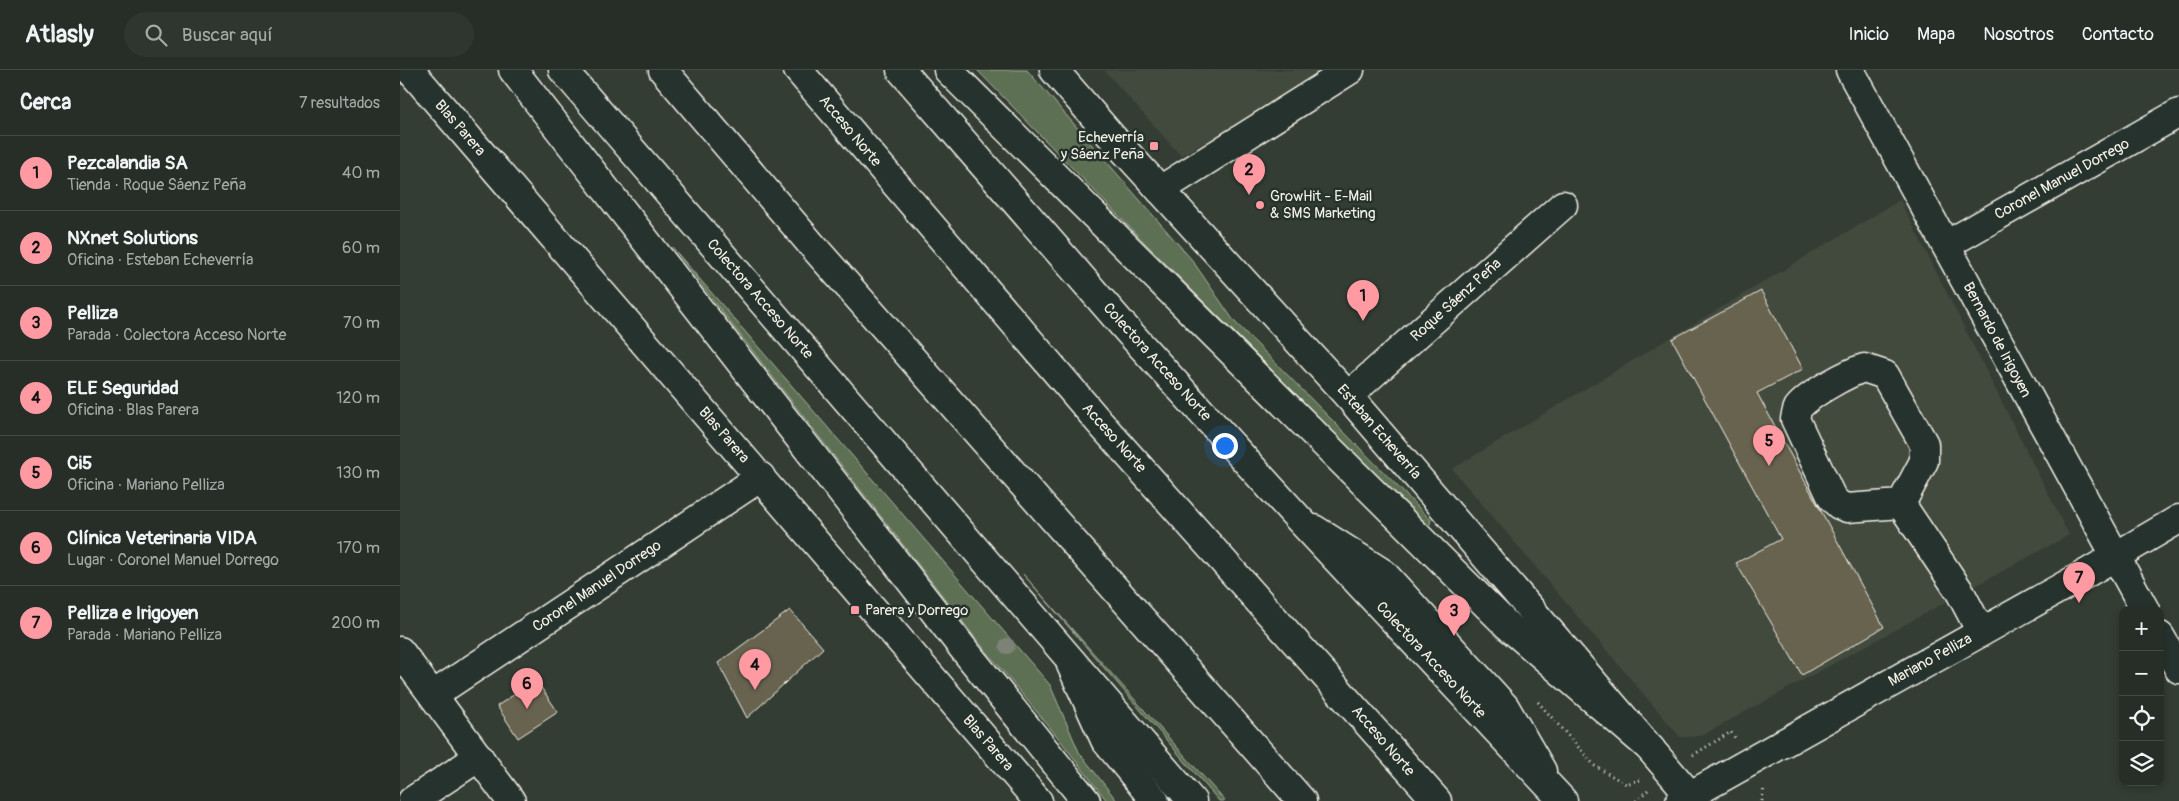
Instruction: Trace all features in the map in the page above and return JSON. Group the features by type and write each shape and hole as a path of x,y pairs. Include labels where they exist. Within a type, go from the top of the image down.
{"main road":[{"name":"Blas Parera","path":"410,70 1038,801"},
{"path":"513,70 962,647 1086,801"},
{"name":"Colectora Acceso Norte","path":"563,70 1192,801"},
{"path":"663,70 811,244 1302,801"},
{"name":"Acceso Norte","path":"798,70 1100,423 1437,801"},
{"name":"Colectora Acceso Norte","path":"901,70 1128,330 1298,518 1559,797"},
{"path":"948,70 1508,626 1651,749"},
{"name":"Esteban Echeverría","path":"1054,70 1160,190 1348,396 1651,749 1689,799"},
{"path":"1160,190 1350,70"},
{"name":"Bernardo de Irigoyen","path":"1850,70 2114,557 2143,606"},
{"name":"Coronel Manuel Dorrego","path":"1946,245 2179,113"},
{"name":"Roque Sáenz Peña","path":"1348,396 1563,205"},
{"path":"1864,368 1885,375 1924,444 1924,461 1901,504 1847,508 1839,505 1832,498 1796,419 1796,410 1804,403 1849,373 1864,368"},
{"name":"Coronel Manuel Dorrego","path":"434,695 761,477"},
{"path":"1901,504 1960,592 1981,632"},
{"name":"Mariano Pelliza","path":"1689,799 2179,519"},
{"path":"2164,643 2179,669"},
{"path":"400,650 511,801"},
{"path":"1066,655 1105,740 1155,801"},
{"path":"412,801 479,757"}],"path":[{"path":"1537,701 1595,766 1626,784 1668,770"}],"shaded area":[{"path":"1104,70 1334,70 1181,156"},
{"path":"1900,200 2069,535 1703,735 1680,737 1452,469"}],"green space":[{"path":"977,70 1027,70 1192,260 1234,321 1431,520 1429,527 1145,243"},
{"path":"672,247 1050,685 1079,752 1117,801 1107,801 1056,735 973,635"},
{"path":"1023,574 1225,801 1219,801"}],"building":[{"path":"1761,291 1803,369 1757,393 1884,627 1802,675 1736,563 1781,539 1672,339"},
{"path":"790,610 823,648 747,718 718,663"},
{"path":"536,680 558,712 518,738 497,706"}],"place":[{"name":"Echeverría y Sáenz Peña","path":"1154,146"},
{"name":"NXnet Solutions","path":"1249,195"},
{"name":"GrowHit - E-Mail & SMS Marketing","path":"1260,205"},
{"name":"Pezcalandia SA","path":"1363,321"},
{"name":"Ci5","path":"1769,466"},
{"name":"Pelliza e Irigoyen","path":"2079,603"},
{"name":"Parera y Dorrego","path":"855,610"},
{"name":"Pelliza","path":"1454,636"},
{"name":"ELE Seguridad","path":"755,690"},
{"name":"Clínica Veterinaria VIDA","path":"527,709"}]}
